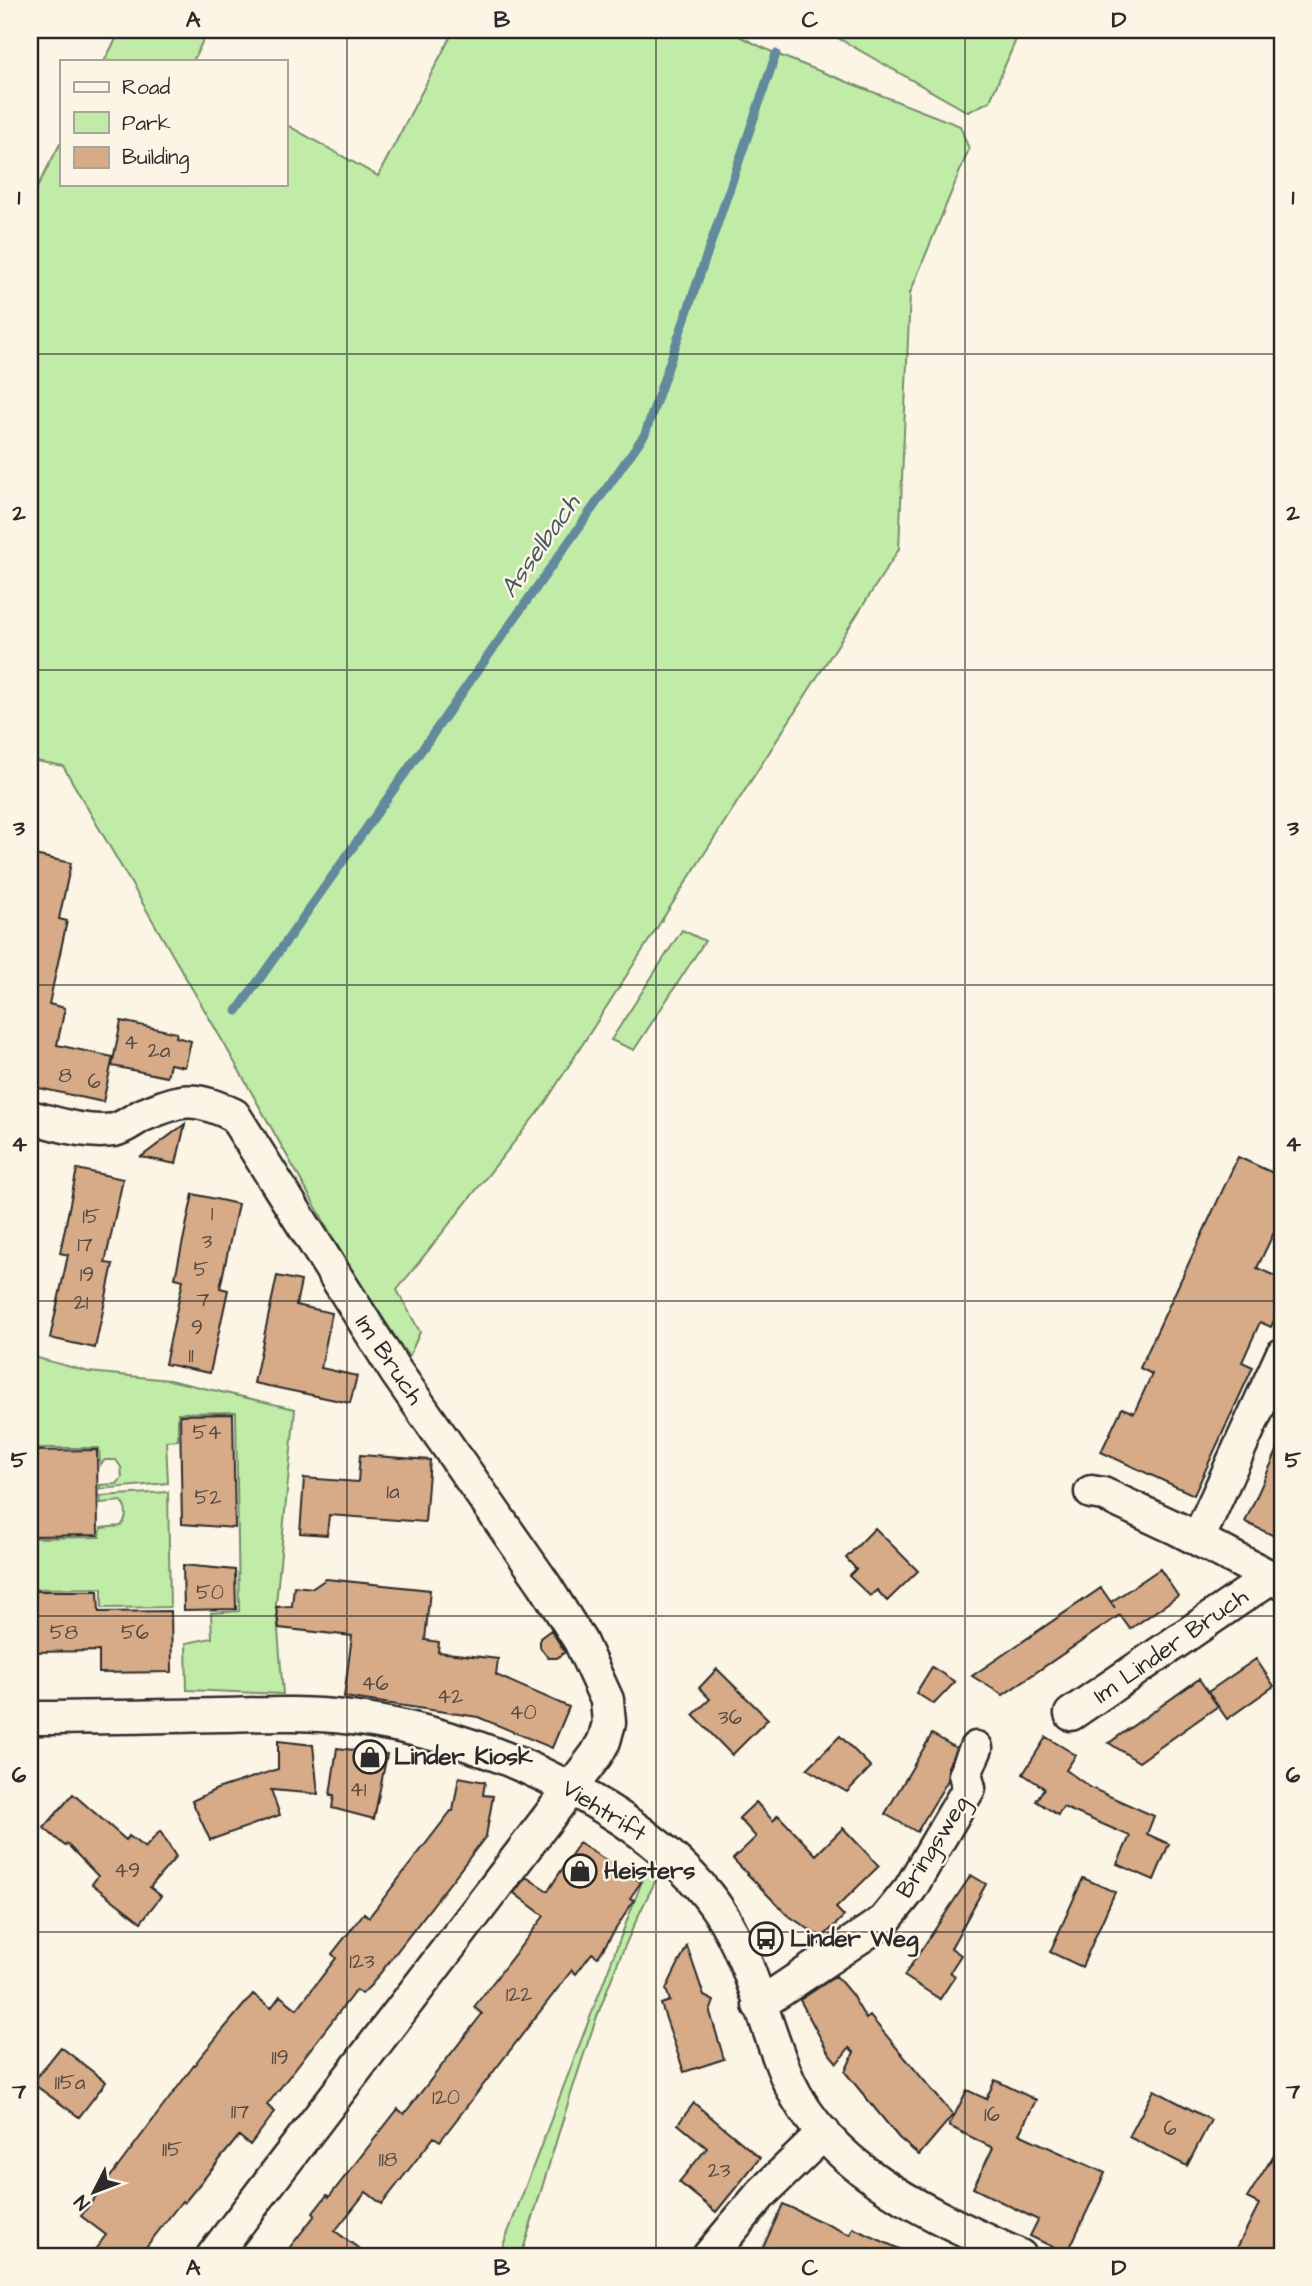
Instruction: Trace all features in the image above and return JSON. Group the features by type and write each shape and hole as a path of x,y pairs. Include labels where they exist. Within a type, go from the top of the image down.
{"street":[{"name":"Im Bruch","path":"30,1117 92,1132 118,1129 141,1116 185,1100 206,1102 234,1115 391,1364 544,1584 580,1641 599,1679 607,1700 609,1723 604,1741 596,1755 570,1788"},
{"path":"1198,1539 1282,1355"},
{"name":"Im Linder Bruch","path":"1071,1714 1276,1580 1198,1539 1103,1494 1091,1492"},
{"name":"Viehtrift","path":"30,1718 288,1714 349,1717 403,1727 479,1749 570,1788 621,1816 652,1840 702,1889 719,1911 739,1949 790,2083 803,2106 841,2154 888,2190 1020,2256"},
{"name":"Bringsweg","path":"759,2005 884,1921 910,1889 969,1788 965,1774 976,1748"},
{"path":"213,2256 570,1788"},
{"path":"709,2256 761,2194 824,2133"}],"green space":[{"path":"121,30 208,30 193,60 105,60"},
{"path":"454,30 727,30 776,54 960,126 969,149 910,293 899,549 545,1103 397,1290 420,1332 409,1357 354,1275 63,766 30,760 30,201 60,144 60,186 287,186 287,125 378,176"},
{"path":"824,30 1020,30 990,101 968,112"},
{"path":"682,930 705,941 634,1050 611,1040"},
{"path":"30,1356 89,1372 169,1380 295,1409 276,1604 283,1694 187,1690 186,1643 212,1638 211,1613 239,1611 236,1412 178,1413 178,1440 166,1441 168,1483 100,1489 100,1485 117,1484 122,1478 121,1467 116,1460 105,1460 100,1465 99,1448 30,1448"},
{"path":"168,1492 170,1607 102,1608 102,1588 30,1589 30,1538 100,1537 101,1528 121,1526 126,1514 122,1501 101,1503 100,1496"},
{"path":"642,1870 656,1880 614,1971 580,2065 521,2256 499,2256 642,1881"}],"building":[{"path":"30,854 71,863 59,919 67,921 49,1004 65,1008 57,1045 113,1057 103,1102 30,1086"},
{"path":"121,1021 177,1033 176,1037 191,1041 185,1067 170,1064 167,1077 112,1066"},
{"path":"185,1124 176,1164 141,1157"},
{"path":"1238,1157 1282,1177 1282,1231 1276,1228 1257,1268 1282,1279 1282,1303 1271,1327 1260,1322 1242,1362 1253,1367 1194,1495 1101,1452 1122,1408 1134,1413 1152,1374 1140,1368"},
{"path":"77,1169 123,1179 105,1263 113,1264 95,1348 50,1338 68,1255 60,1253"},
{"path":"193,1194 238,1204 220,1288 228,1290 210,1373 165,1364 183,1280 175,1278"},
{"path":"277,1276 301,1281 296,1305 332,1313 321,1368 357,1376 350,1403 254,1383"},
{"path":"233,1414 235,1528 182,1524 180,1415"},
{"path":"1282,1440 1282,1518 1274,1536 1245,1522"},
{"path":"97,1450 98,1535 30,1536 30,1451"},
{"path":"360,1455 430,1460 425,1522 329,1515 327,1535 300,1533 304,1478 358,1482"},
{"path":"875,1528 918,1571 887,1601 877,1590 870,1596 849,1576 856,1569 846,1558"},
{"path":"183,1565 235,1570 236,1609 184,1610"},
{"path":"1160,1569 1178,1596 1130,1629 1120,1615 1003,1695 972,1676 1101,1588 1115,1608 1111,1602"},
{"path":"326,1579 430,1590 425,1640 439,1642 438,1652 498,1659 496,1675 569,1707 552,1748 478,1717 344,1697 352,1636 279,1628 276,1607 292,1606 294,1586 313,1588"},
{"path":"30,1591 98,1591 99,1612 171,1611 172,1672 99,1673 99,1651 30,1652"},
{"path":"551,1630 565,1652 557,1658 548,1658 540,1647 540,1638"},
{"path":"1256,1659 1274,1686 1227,1719 1208,1692"},
{"path":"932,1667 955,1682 934,1704 916,1693"},
{"path":"717,1669 768,1719 732,1755 693,1715 710,1699 699,1688"},
{"path":"1199,1679 1218,1706 1139,1762 1109,1743"},
{"path":"932,1734 956,1748 948,1767 948,1780 917,1832 885,1814"},
{"path":"840,1736 871,1767 847,1792 807,1769"},
{"path":"1046,1737 1076,1755 1066,1770 1091,1788 1154,1816 1147,1834 1169,1844 1154,1880 1117,1864 1130,1836 1063,1807 1058,1815 1036,1801 1044,1788 1023,1774"},
{"path":"278,1741 313,1745 318,1794 271,1790 280,1815 210,1840 192,1801 217,1789 278,1769"},
{"path":"337,1748 387,1754 374,1819 332,1808 334,1795 330,1795"},
{"path":"459,1777 485,1782 483,1795 493,1796 486,1836 371,1985 362,1994 356,1990 267,2105 275,2112 250,2145 239,2136 184,2203 182,2201 139,2256 90,2256 106,2235 81,2216 201,2056 253,1994 271,2008 280,1996 297,2009 336,1958 332,1954 364,1913 369,1917 453,1811"},
{"path":"73,1794 126,1840 129,1836 145,1848 160,1831 176,1857 150,1887 161,1896 141,1922 92,1884 98,1876 67,1844 65,1846 44,1828"},
{"path":"756,1802 773,1821 778,1815 816,1855 843,1828 879,1866 836,1908 844,1916 822,1938 786,1914 733,1859 756,1837 739,1818"},
{"path":"579,1843 641,1882 630,1898 634,1900 598,1957 592,1953 576,1974 572,1970 440,2141 434,2137 382,2204 366,2192 335,2231 369,2256 283,2256 327,2195 329,2197 398,2109 404,2114 482,2014 474,2007 544,1916 514,1893 526,1877 548,1891"},
{"path":"971,1875 986,1884 951,1948 961,1955 950,1972 955,1976 940,1999 904,1976"},
{"path":"1083,1878 1115,1892 1082,1967 1050,1952"},
{"path":"687,1946 704,1996 714,2001 710,2012 724,2059 684,2072 661,2004 670,2001 666,1989"},
{"path":"836,1976 852,1995 866,2019 870,2016 953,2115 919,2155 899,2138 845,2072 854,2052 849,2048 837,2063 828,2052 800,2000"},
{"path":"61,2047 106,2082 79,2117 32,2083"},
{"path":"995,2080 1036,2100 1019,2134 1105,2173 1067,2254 1030,2236 1038,2220 973,2188 993,2148 949,2126 967,2090 986,2099"},
{"path":"1154,2090 1211,2120 1187,2166 1129,2137"},
{"path":"694,2103 760,2158 716,2212 679,2182 707,2148 678,2124"},
{"path":"1282,2142 1282,2256 1233,2256 1259,2204 1247,2198"},
{"path":"783,2204 850,2235 853,2228 915,2256 759,2256"}],"waterway":[{"name":"Asselbach","path":"237,1011 645,434 776,54"}],"place":[{"name":"Linder Kiosk","path":"370,1757"},
{"name":"Heisters","path":"580,1871"},
{"name":"Linder Weg","path":"766,1939"}]}
